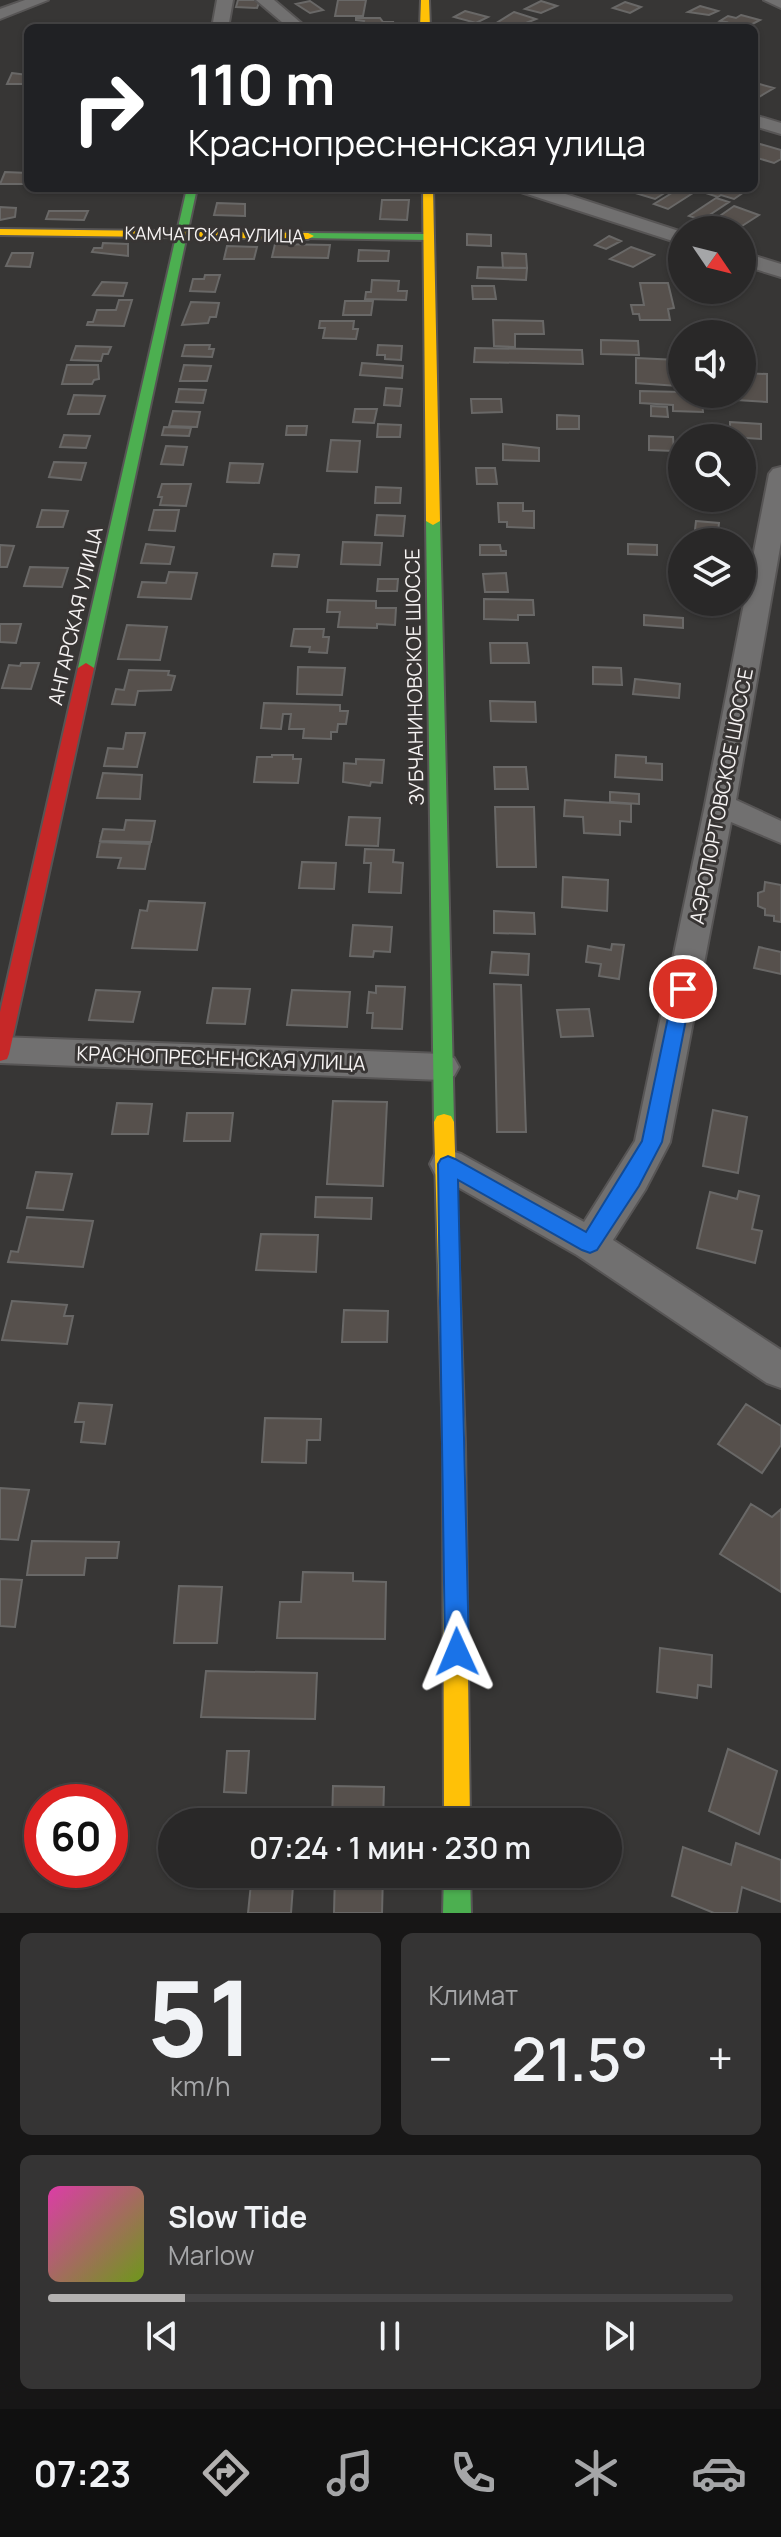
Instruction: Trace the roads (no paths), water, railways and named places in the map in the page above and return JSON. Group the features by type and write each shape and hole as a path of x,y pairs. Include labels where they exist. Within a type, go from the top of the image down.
{"main road":[{"path":"425,0 429,24"},
{"name":"АНГАРСКАЯ УЛИЦА","path":"0,1051 191,192"},
{"name":"ЗУБЧАНИНОВСКОЕ ШОССЕ","path":"428,192 442,1067 448,1164"},
{"name":"КАМЧАТСКАЯ УЛИЦА","path":"0,232 428,237"},
{"path":"448,1164 457,1808"},
{"path":"457,1888 457,1913"}],"street":[{"path":"0,14 40,0"},
{"path":"221,24 225,0"},
{"path":"264,0 294,24"},
{"path":"772,0 781,3"},
{"path":"758,121 781,129"},
{"path":"540,192 668,233"},
{"path":"756,263 781,271"},
{"name":"АЭРОПОРТОВСКОЕ ШОССЕ","path":"590,1244 632,1180 652,1142 720,805 781,474"},
{"path":"720,805 781,833"},
{"name":"КРАСНОПРЕСНЕНСКАЯ УЛИЦА","path":"0,1051 442,1067"},
{"path":"448,1164 590,1244 781,1371"}]}
